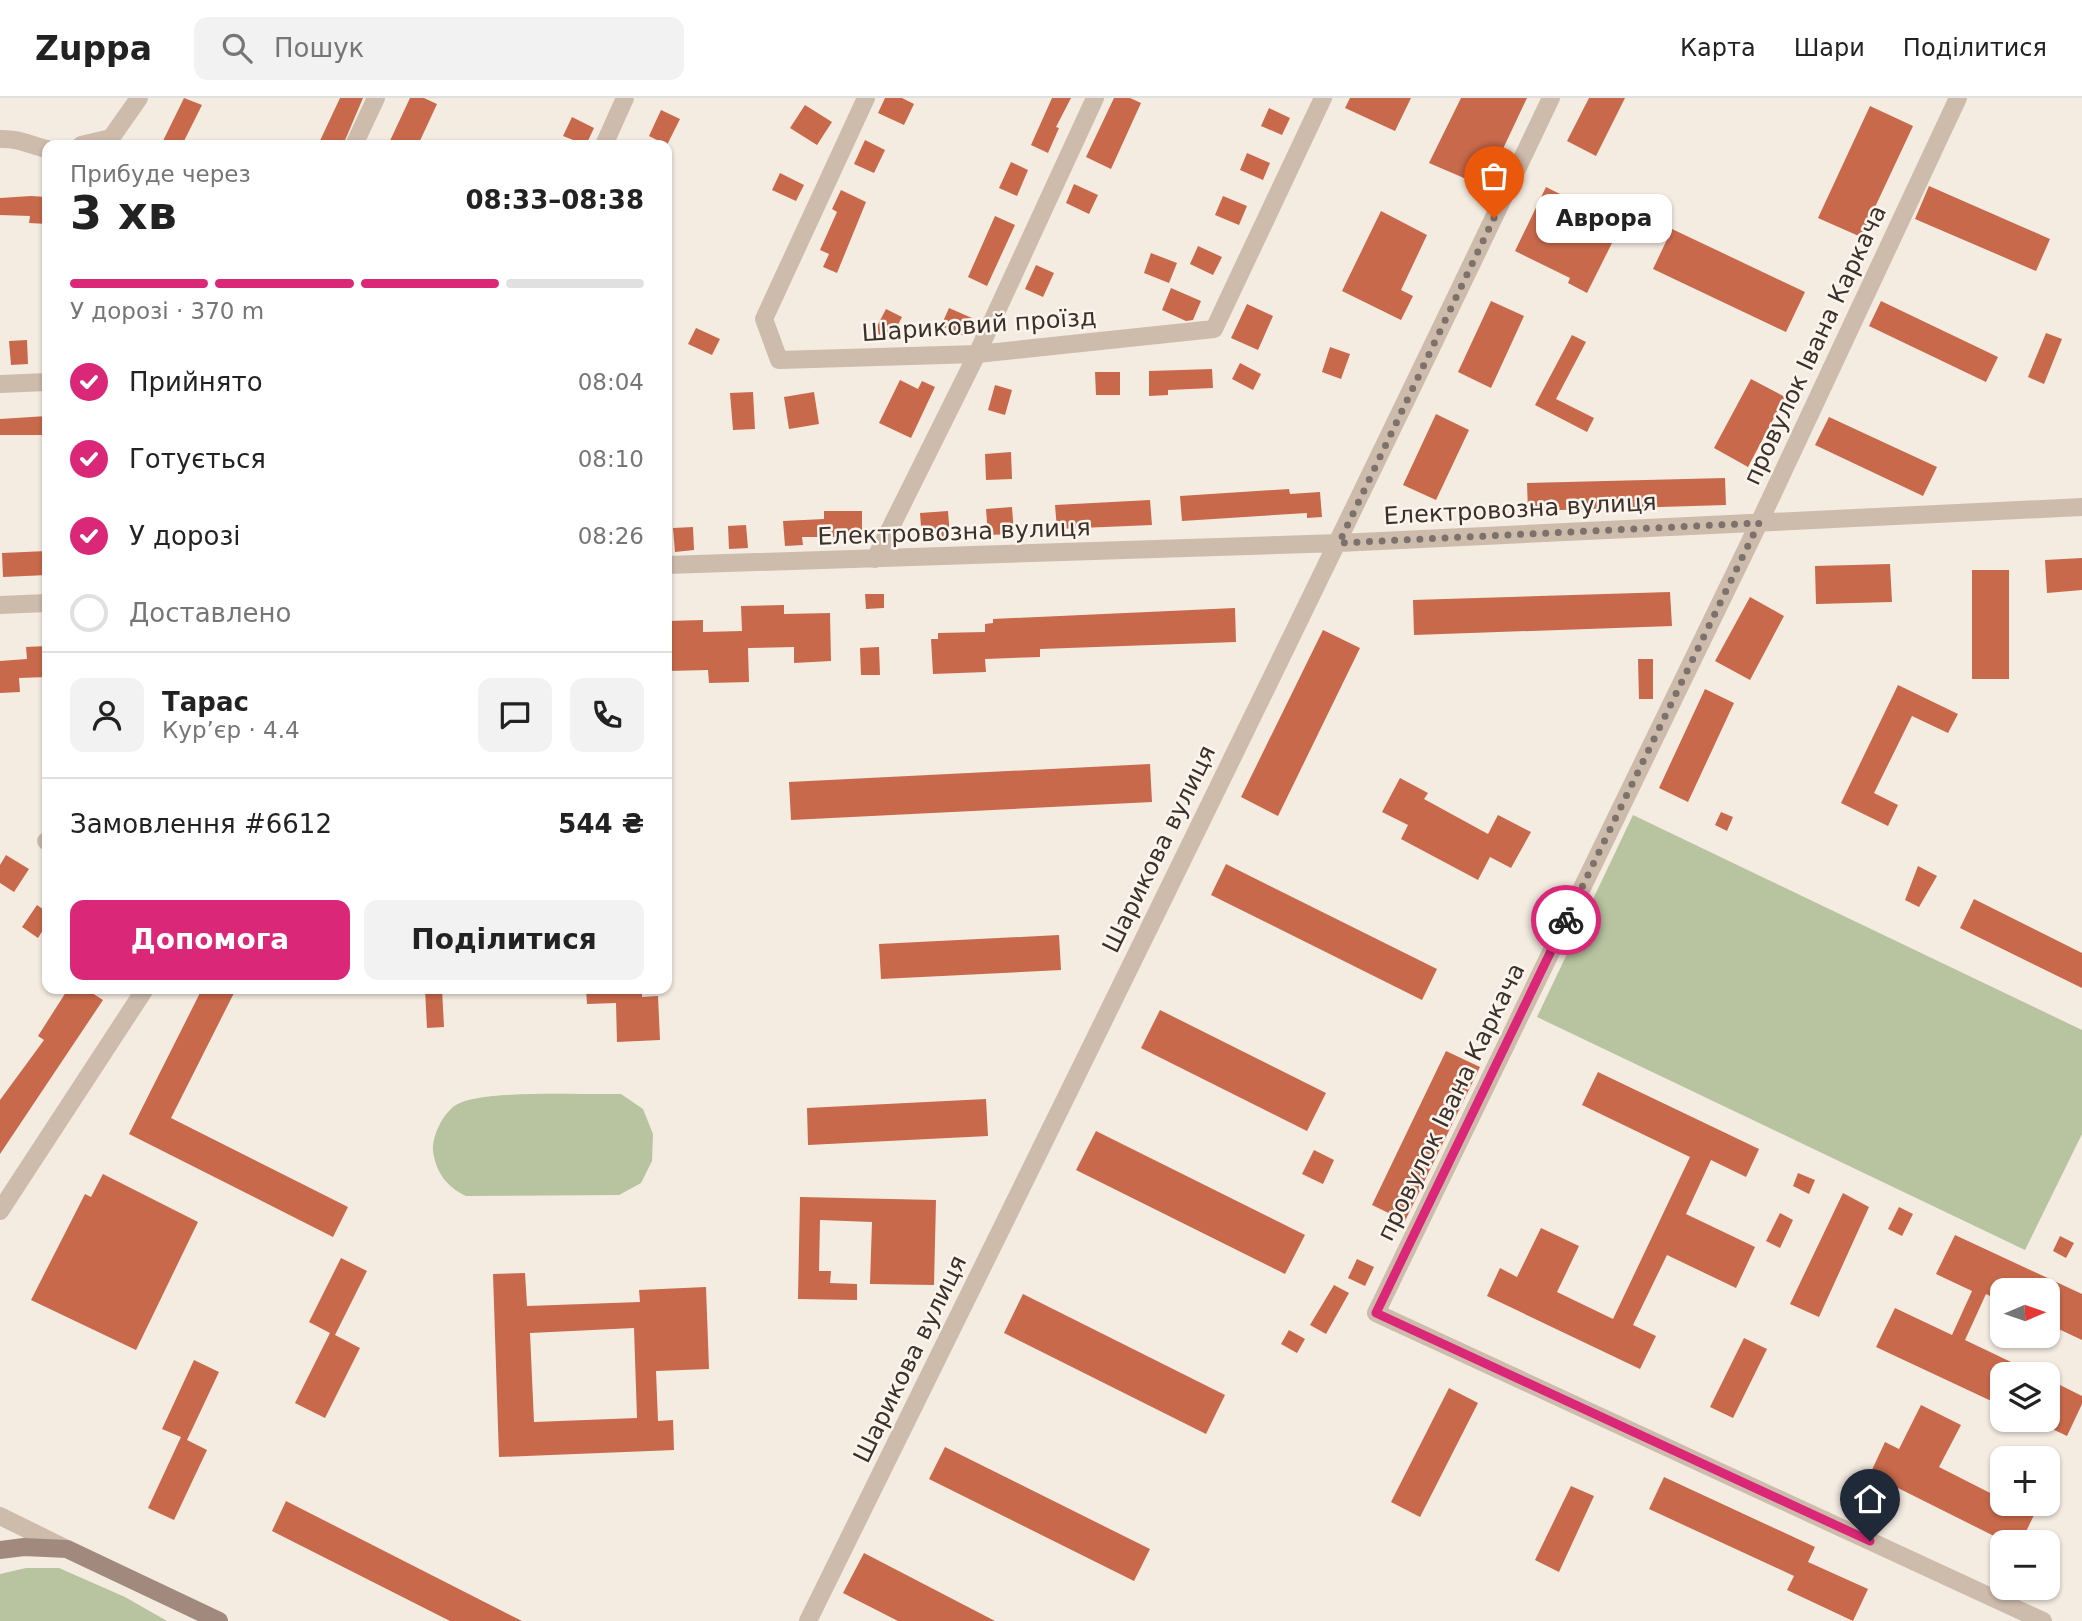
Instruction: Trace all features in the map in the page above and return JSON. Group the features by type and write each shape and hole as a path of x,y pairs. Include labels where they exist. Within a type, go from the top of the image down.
{"street":[{"path":"102,140 111,138 139,98"},
{"path":"356,140 376,98"},
{"path":"606,140 625,98"},
{"name":"Шариковий проїзд","path":"866,98 764,319 779,360 977,354 1214,329 1323,98"},
{"path":"875,559 977,354 1096,98"},
{"name":"Шарикова вулиця","path":"808,1621 1187,846 1339,543 1551,98"},
{"name":"провулок Івана Каркача","path":"1958,98 1759,523 1376,1313 2043,1621"},
{"path":"0,139 18,138 42,148"},
{"path":"0,384 42,382"},
{"name":"Електровозна вулиця","path":"672,565 1339,543 2082,507"},
{"path":"0,605 42,603"},
{"path":"0,1211 142,994"},
{"path":"0,1516 219,1621"},
{"path":"0,1550 24,1547 67,1549"}],"green space":[{"path":"1633,815 2082,1030 2082,1134 2025,1250 1537,1017"},
{"path":"621,1094 643,1109 653,1134 652,1161 641,1183 619,1195 466,1196 448,1184 437,1166 433,1151 436,1132 447,1113 456,1105 469,1100 510,1095"},
{"path":"26,1568 59,1568 125,1597 167,1621 0,1621 0,1574"}],"building":[{"path":"184,98 202,105 184,140 163,140"},
{"path":"340,98 363,98 345,140 320,140"},
{"path":"410,98 424,98 437,104 420,140 390,140"},
{"path":"885,98 902,98 914,104 904,125 878,113"},
{"path":"1052,98 1071,98 1056,127 1059,128 1048,153 1031,145"},
{"path":"1114,98 1130,98 1141,103 1111,169 1086,157"},
{"path":"1350,98 1411,98 1395,131 1345,108"},
{"path":"1461,98 1527,98 1485,187 1429,163"},
{"path":"1589,98 1625,98 1596,156 1567,141"},
{"path":"805,105 832,122 817,145 790,128"},
{"path":"1870,106 1913,126 1861,237 1818,218"},
{"path":"1269,108 1290,118 1282,135 1261,126"},
{"path":"661,110 680,119 670,140 657,140 649,136"},
{"path":"572,117 594,128 588,140 573,140 563,136"},
{"path":"865,140 885,150 874,173 854,164"},
{"path":"1247,153 1270,163 1263,180 1240,170"},
{"path":"1011,162 1028,170 1017,196 999,188"},
{"path":"780,173 804,185 796,201 772,190"},
{"path":"1074,184 1098,195 1089,214 1066,203"},
{"path":"1929,186 2050,239 2036,271 1915,219"},
{"path":"1546,187 1602,215 1606,207 1625,217 1587,293 1568,283 1570,278 1515,251"},
{"path":"841,190 866,202 837,273 823,267 829,254 820,250 837,212 832,209"},
{"path":"1223,196 1247,206 1239,225 1215,215"},
{"path":"42,197 42,224 29,223 30,216 0,215 0,198"},
{"path":"1381,211 1427,235 1401,290 1413,296 1401,320 1342,291"},
{"path":"995,216 1015,225 987,286 968,277"},
{"path":"1672,229 1805,292 1786,332 1653,269"},
{"path":"1198,246 1222,257 1213,275 1190,264"},
{"path":"1151,253 1177,263 1169,283 1144,273"},
{"path":"1036,265 1054,273 1043,297 1025,289"},
{"path":"1171,288 1201,301 1193,320 1186,321 1162,310"},
{"path":"1491,301 1524,316 1491,388 1458,372"},
{"path":"1881,301 1998,357 1986,382 1869,326"},
{"path":"1247,304 1273,316 1258,350 1231,338"},
{"path":"949,308 972,318 964,336 941,326"},
{"path":"886,309 902,317 890,340 874,332"},
{"path":"696,328 720,339 712,355 688,344"},
{"path":"2046,333 2062,339 2044,384 2028,377"},
{"path":"1572,335 1586,342 1556,399 1594,418 1587,432 1535,405"},
{"path":"27,340 28,364 11,365 9,341"},
{"path":"1330,347 1350,354 1341,379 1322,372"},
{"path":"1240,363 1261,374 1253,390 1232,379"},
{"path":"1212,369 1213,388 1168,390 1168,395 1149,396 1149,371"},
{"path":"1095,372 1120,372 1120,395 1096,395"},
{"path":"1751,379 1785,397 1748,467 1714,448"},
{"path":"900,380 918,389 922,381 935,387 911,438 879,423"},
{"path":"995,385 1012,390 1005,415 988,410"},
{"path":"753,392 755,429 733,430 730,393"},
{"path":"814,392 819,424 789,429 784,397"},
{"path":"1436,414 1469,430 1436,500 1403,485"},
{"path":"42,416 42,435 0,435 0,419"},
{"path":"1829,417 1937,467 1923,496 1815,445"},
{"path":"1011,452 1012,479 986,480 985,454"},
{"path":"1725,478 1726,505 1528,511 1527,483"},
{"path":"1289,489 1290,494 1320,492 1322,517 1307,518 1307,513 1182,521 1180,496"},
{"path":"1150,500 1152,525 1057,529 1055,505"},
{"path":"1012,507 1014,534 988,535 986,509"},
{"path":"824,511 862,511 862,537 802,537 803,545 785,546 783,521 824,519"},
{"path":"948,511 950,537 922,539 920,513"},
{"path":"746,525 748,548 729,549 728,526"},
{"path":"693,527 694,550 675,552 673,528"},
{"path":"42,551 42,575 3,577 2,553"},
{"path":"2082,558 2082,590 2047,593 2045,560"},
{"path":"1890,564 1892,602 1816,604 1815,566"},
{"path":"1972,570 2009,570 2009,679 1972,679"},
{"path":"1670,592 1672,626 1414,635 1413,600"},
{"path":"865,594 884,594 884,608 866,609"},
{"path":"1750,597 1784,616 1750,680 1715,661"},
{"path":"784,605 784,614 830,613 831,661 794,663 794,647 748,648 749,682 709,683 708,670 672,671 672,621 703,620 703,632 742,631 741,606"},
{"path":"1235,608 1236,642 1040,649 1040,657 985,659 986,672 933,674 931,639 938,639 938,633 985,632 985,624 993,623 993,619"},
{"path":"1323,630 1360,648 1278,816 1241,797"},
{"path":"42,646 42,677 19,678 20,692 0,693 0,661 27,659 26,647"},
{"path":"879,647 880,675 861,675 860,648"},
{"path":"1638,659 1653,659 1653,699 1639,699"},
{"path":"1898,685 1958,714 1948,733 1912,716 1874,793 1898,805 1888,826 1841,803"},
{"path":"1705,689 1734,703 1688,802 1659,788"},
{"path":"1150,764 1152,802 791,820 789,782"},
{"path":"1400,778 1428,793 1424,799 1488,834 1498,815 1531,832 1511,868 1490,857 1478,880 1401,839 1408,825 1382,812"},
{"path":"1721,812 1733,817 1727,831 1715,825"},
{"path":"6,855 29,869 14,892 0,883 0,865"},
{"path":"1226,864 1437,969 1422,1000 1211,895"},
{"path":"1918,866 1937,876 1919,907 1905,900"},
{"path":"1974,899 2082,953 2082,988 1960,928"},
{"path":"37,905 42,908 42,932 38,938 22,927"},
{"path":"1059,935 1061,970 881,979 879,944"},
{"path":"65,994 94,994 103,1000 0,1154 0,1100 44,1040 38,1036"},
{"path":"199,994 233,994 171,1118 348,1207 333,1237 129,1134"},
{"path":"425,994 442,994 444,1027 427,1028"},
{"path":"586,994 658,996 660,1040 617,1042 616,1003 587,1004"},
{"path":"1160,1010 1326,1093 1307,1131 1141,1048"},
{"path":"1446,1051 1480,1067 1405,1221 1372,1205"},
{"path":"1598,1072 1759,1149 1746,1177 1711,1160 1686,1214 1755,1247 1736,1288 1667,1255 1633,1325 1656,1336 1640,1369 1487,1296 1500,1268 1517,1277 1541,1228 1579,1246 1557,1292 1613,1319 1690,1157 1582,1105"},
{"path":"986,1099 988,1136 808,1145 807,1108"},
{"path":"1096,1131 1305,1235 1285,1274 1076,1170"},
{"path":"1314,1150 1334,1160 1323,1184 1302,1174"},
{"path":"1798,1173 1815,1180 1809,1194 1793,1186"},
{"path":"103,1174 198,1222 136,1350 31,1300 85,1194 91,1197"},
{"path":"1843,1193 1869,1207 1819,1317 1790,1304"},
{"path":"800,1197 936,1200 934,1285 870,1284 872,1222 820,1220 819,1271 831,1271 830,1283 857,1284 857,1300 798,1299"},
{"path":"1899,1207 1913,1214 1902,1236 1888,1229"},
{"path":"1780,1213 1793,1220 1780,1248 1766,1241"},
{"path":"1955,1235 2048,1278 1990,1278 1990,1296 1986,1294 1965,1340 2011,1362 1990,1362 1990,1400 1876,1347 1895,1308 1952,1335 1972,1291 1936,1274"},
{"path":"2060,1236 2074,1243 2066,1258 2053,1251"},
{"path":"341,1258 367,1271 335,1335 360,1348 325,1418 295,1403 330,1333 309,1322"},
{"path":"1357,1259 1374,1267 1365,1286 1348,1278"},
{"path":"525,1273 527,1306 640,1302 639,1290 706,1287 709,1369 656,1371 658,1421 673,1420 674,1450 499,1457 493,1274","holes":["634,1328 637,1418 534,1422 530,1333"]},
{"path":"2060,1284 2082,1294 2082,1340 2060,1330"},
{"path":"1334,1285 1349,1293 1326,1334 1310,1325"},
{"path":"1023,1294 1225,1395 1206,1434 1004,1333"},
{"path":"1289,1330 1305,1339 1297,1353 1281,1344"},
{"path":"1744,1338 1767,1349 1733,1418 1710,1407"},
{"path":"194,1360 219,1372 187,1440 207,1450 174,1520 148,1508 181,1437 162,1429"},
{"path":"2060,1385 2082,1396 2082,1404 2067,1436 2059,1432"},
{"path":"1449,1388 1478,1403 1420,1517 1391,1502"},
{"path":"1921,1405 1961,1425 1939,1467 1990,1493 1990,1516 2034,1516 2027,1530 1990,1530 1990,1534 1870,1474 1885,1442 1899,1449"},
{"path":"945,1447 1150,1549 1134,1581 929,1479"},
{"path":"1664,1477 1815,1547 1808,1562 1868,1589 1853,1621 1787,1590 1794,1576 1649,1509"},
{"path":"1571,1486 1594,1496 1559,1572 1535,1560"},
{"path":"286,1501 522,1621 450,1621 272,1531"},
{"path":"864,1553 995,1621 898,1621 843,1593"}],"way so far":[{"path":"1494,218 1339,543 1759,523 1566,920"}],"place":[{"name":"Аврора","path":"1494,218"}],"route":[{"path":"1566,920 1376,1313 1870,1541"}]}
